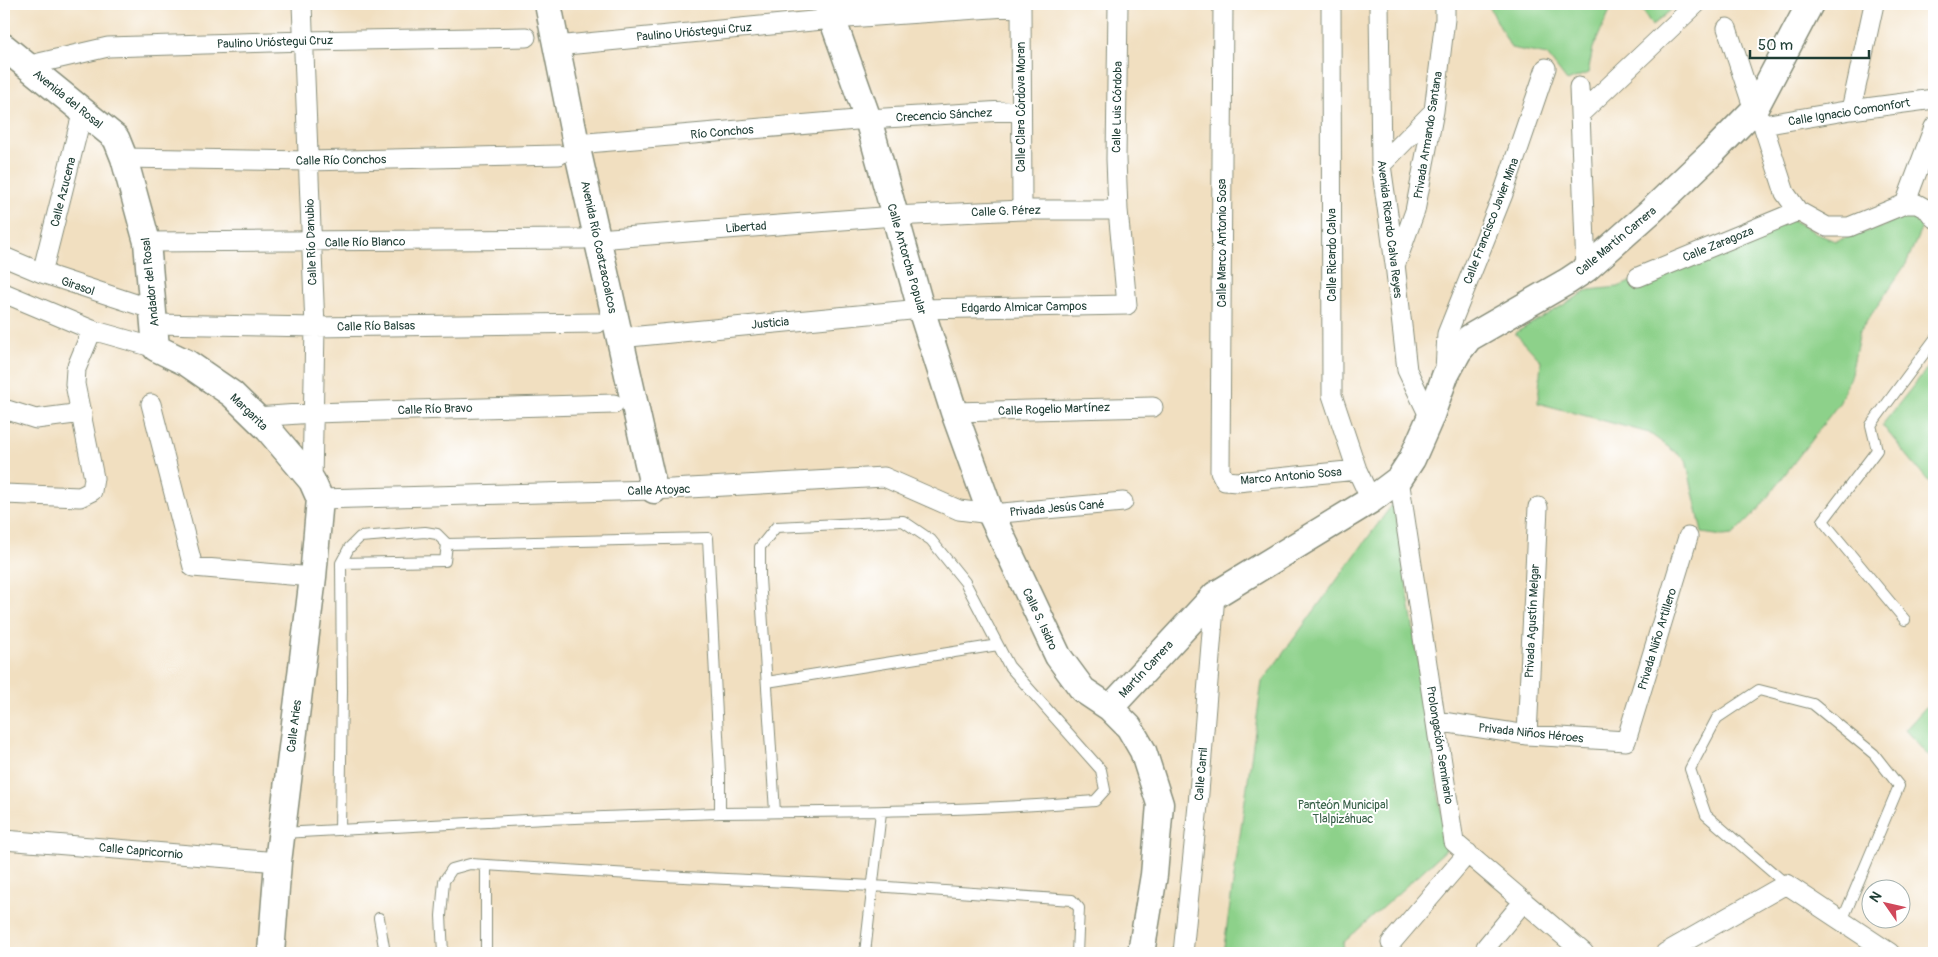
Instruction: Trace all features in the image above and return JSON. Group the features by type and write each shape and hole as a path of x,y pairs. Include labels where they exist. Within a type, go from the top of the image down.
{"street":[{"name":"Calle Río Danubio","path":"302,4 315,327 313,413 316,490"},
{"name":"Avenida Río Coatzacoalcos","path":"548,4 556,46 567,150 619,338 654,490"},
{"name":"Calle Luis Córdoba","path":"1118,4 1116,159 1118,210 1127,305"},
{"name":"Calle Marco Antonio Sosa","path":"1223,4 1220,471 1225,481"},
{"name":"Calle Ricardo Calva","path":"1331,4 1332,395 1357,470 1371,500"},
{"name":"Avenida Ricardo Calva Reyes","path":"1379,4 1381,165 1407,370 1430,418"},
{"name":"Privada Armando Santana","path":"1395,264 1415,211 1434,111 1445,19 1445,4"},
{"path":"1580,114 1696,4"},
{"name":"Calle Martín Carrera","path":"1371,500 1399,479 1412,460 1445,376 1458,352 1469,338 1586,269 1714,152 1759,118 1810,4"},
{"path":"1851,110 1874,4"},
{"name":"Paulino Urióstegui Cruz","path":"556,46 830,11 1021,5"},
{"name":"Calle Clara Córdova Moran","path":"1021,5 1022,210"},
{"name":"Calle Antorcha Popular","path":"830,11 868,119 921,309 954,412 991,514"},
{"path":"1728,28 1785,193 1798,211 1827,227 1849,227 1905,204 1917,204 1928,210 1934,218"},
{"name":"Paulino Urióstegui Cruz","path":"26,66 108,47 526,37"},
{"name":"Avenida del Rosal","path":"4,48 116,138 124,158"},
{"name":"Calle Francisco Javier Mina","path":"1445,376 1447,334 1503,194 1546,68"},
{"path":"1579,87 1586,269"},
{"name":"Calle Ignacio Comonfort","path":"1759,118 1851,110 1934,99"},
{"name":"Calle Azucena","path":"42,273 83,110"},
{"name":"Crecencio Sánchez","path":"868,119 1021,110"},
{"path":"1381,165 1434,111"},
{"name":"Río Conchos","path":"567,150 868,119"},
{"path":"1905,204 1934,127"},
{"name":"Calle Río Conchos","path":"124,158 308,161 567,150"},
{"name":"Andador del Rosal","path":"124,158 147,242 155,327"},
{"name":"Calle G. Pérez","path":"894,216 1022,210 1118,210"},
{"name":"Calle Zaragoza","path":"1638,277 1798,211"},
{"name":"Libertad","path":"591,239 894,216"},
{"name":"Calle Río Blanco","path":"147,242 591,239"},
{"name":"Girasol","path":"4,256 155,327"},
{"path":"4,293 92,330 155,327"},
{"name":"Edgardo Almicar Campos","path":"921,309 1127,305"},
{"name":"Justicia","path":"619,338 921,309"},
{"name":"Calle Río Balsas","path":"155,327 315,327 598,322"},
{"name":"Margarita","path":"155,327 187,363 232,394 256,417 316,490"},
{"path":"4,494 80,497 92,491 94,478 75,384 76,370 92,330"},
{"path":"151,404 193,567 313,577"},
{"name":"Calle Río Bravo","path":"256,417 313,413 614,404"},
{"name":"Calle Rogelio Martínez","path":"954,412 1153,407"},
{"path":"4,409 36,419 82,413"},
{"name":"Marco Antonio Sosa","path":"1225,481 1237,482 1357,470"},
{"name":"Calle Atoyac","path":"316,490 654,490 884,477 959,510 991,514"},
{"name":"Prolongación Seminario","path":"1399,479 1454,842 1584,953"},
{"name":"Calle Aries","path":"271,953 281,833 313,577 316,490"},
{"name":"Martín Carrera","path":"1141,953 1154,875 1160,804 1144,751 1129,727 1110,708 1215,595 1371,500"},
{"name":"Privada Jesús Cané","path":"991,514 1122,502"},
{"name":"Privada Agustín Melgar","path":"1526,735 1538,507"},
{"name":"Calle S. Isidro","path":"991,514 1058,656 1083,690 1110,708"},
{"name":"Privada Niño Artillero","path":"1626,742 1688,537"},
{"name":"Calle Carril","path":"1184,953 1215,595"},
{"name":"Privada Niños Héroes","path":"1436,721 1526,735 1626,742"},
{"name":"Calle Capricornio","path":"4,840 278,862"},
{"path":"1392,943 1468,853"},
{"path":"1665,953 1786,884 1890,953"},
{"path":"1486,947 1524,901"}],"lane":[{"path":"1905,620 1823,521 1877,450 1871,425 1934,340"},
{"path":"281,833 546,819 720,813 881,812 1016,807 1095,801 1105,790 1101,770 1009,666 965,582 931,540 903,521 776,527 760,547 760,578 775,812"},
{"path":"340,830 342,563 349,548 360,537 425,532 437,534 446,544 446,561 342,563"},
{"path":"446,544 708,538 720,774 720,813"},
{"path":"767,682 998,645"},
{"path":"1786,884 1706,815 1690,769 1717,718 1759,690 1813,704 1874,754 1899,786 1842,921"},
{"path":"865,953 881,812"},
{"path":"443,953 441,916 444,881 452,869 470,864 662,876 873,886 1072,900 1079,908 1077,953"},
{"path":"486,865 486,953"},
{"path":"379,918 385,953"}],"green space":[{"path":"1488,4 1615,4 1612,6 1593,48 1588,73 1567,81 1547,55 1511,48"},
{"path":"1639,4 1678,4 1652,26"},
{"path":"1904,215 1915,218 1922,227 1906,264 1860,331 1851,374 1840,402 1757,511 1733,535 1723,536 1702,533 1686,460 1649,433 1538,403 1541,361 1515,333 1589,290 1618,287 1787,217 1835,241 1882,227"},
{"path":"1934,360 1934,488 1882,425"},
{"name":"Panteón Municipal Tlalpizáhuac","path":"1394,502 1447,849 1343,943 1344,953 1223,953 1262,682"},
{"path":"1934,698 1934,762 1905,730"}]}
